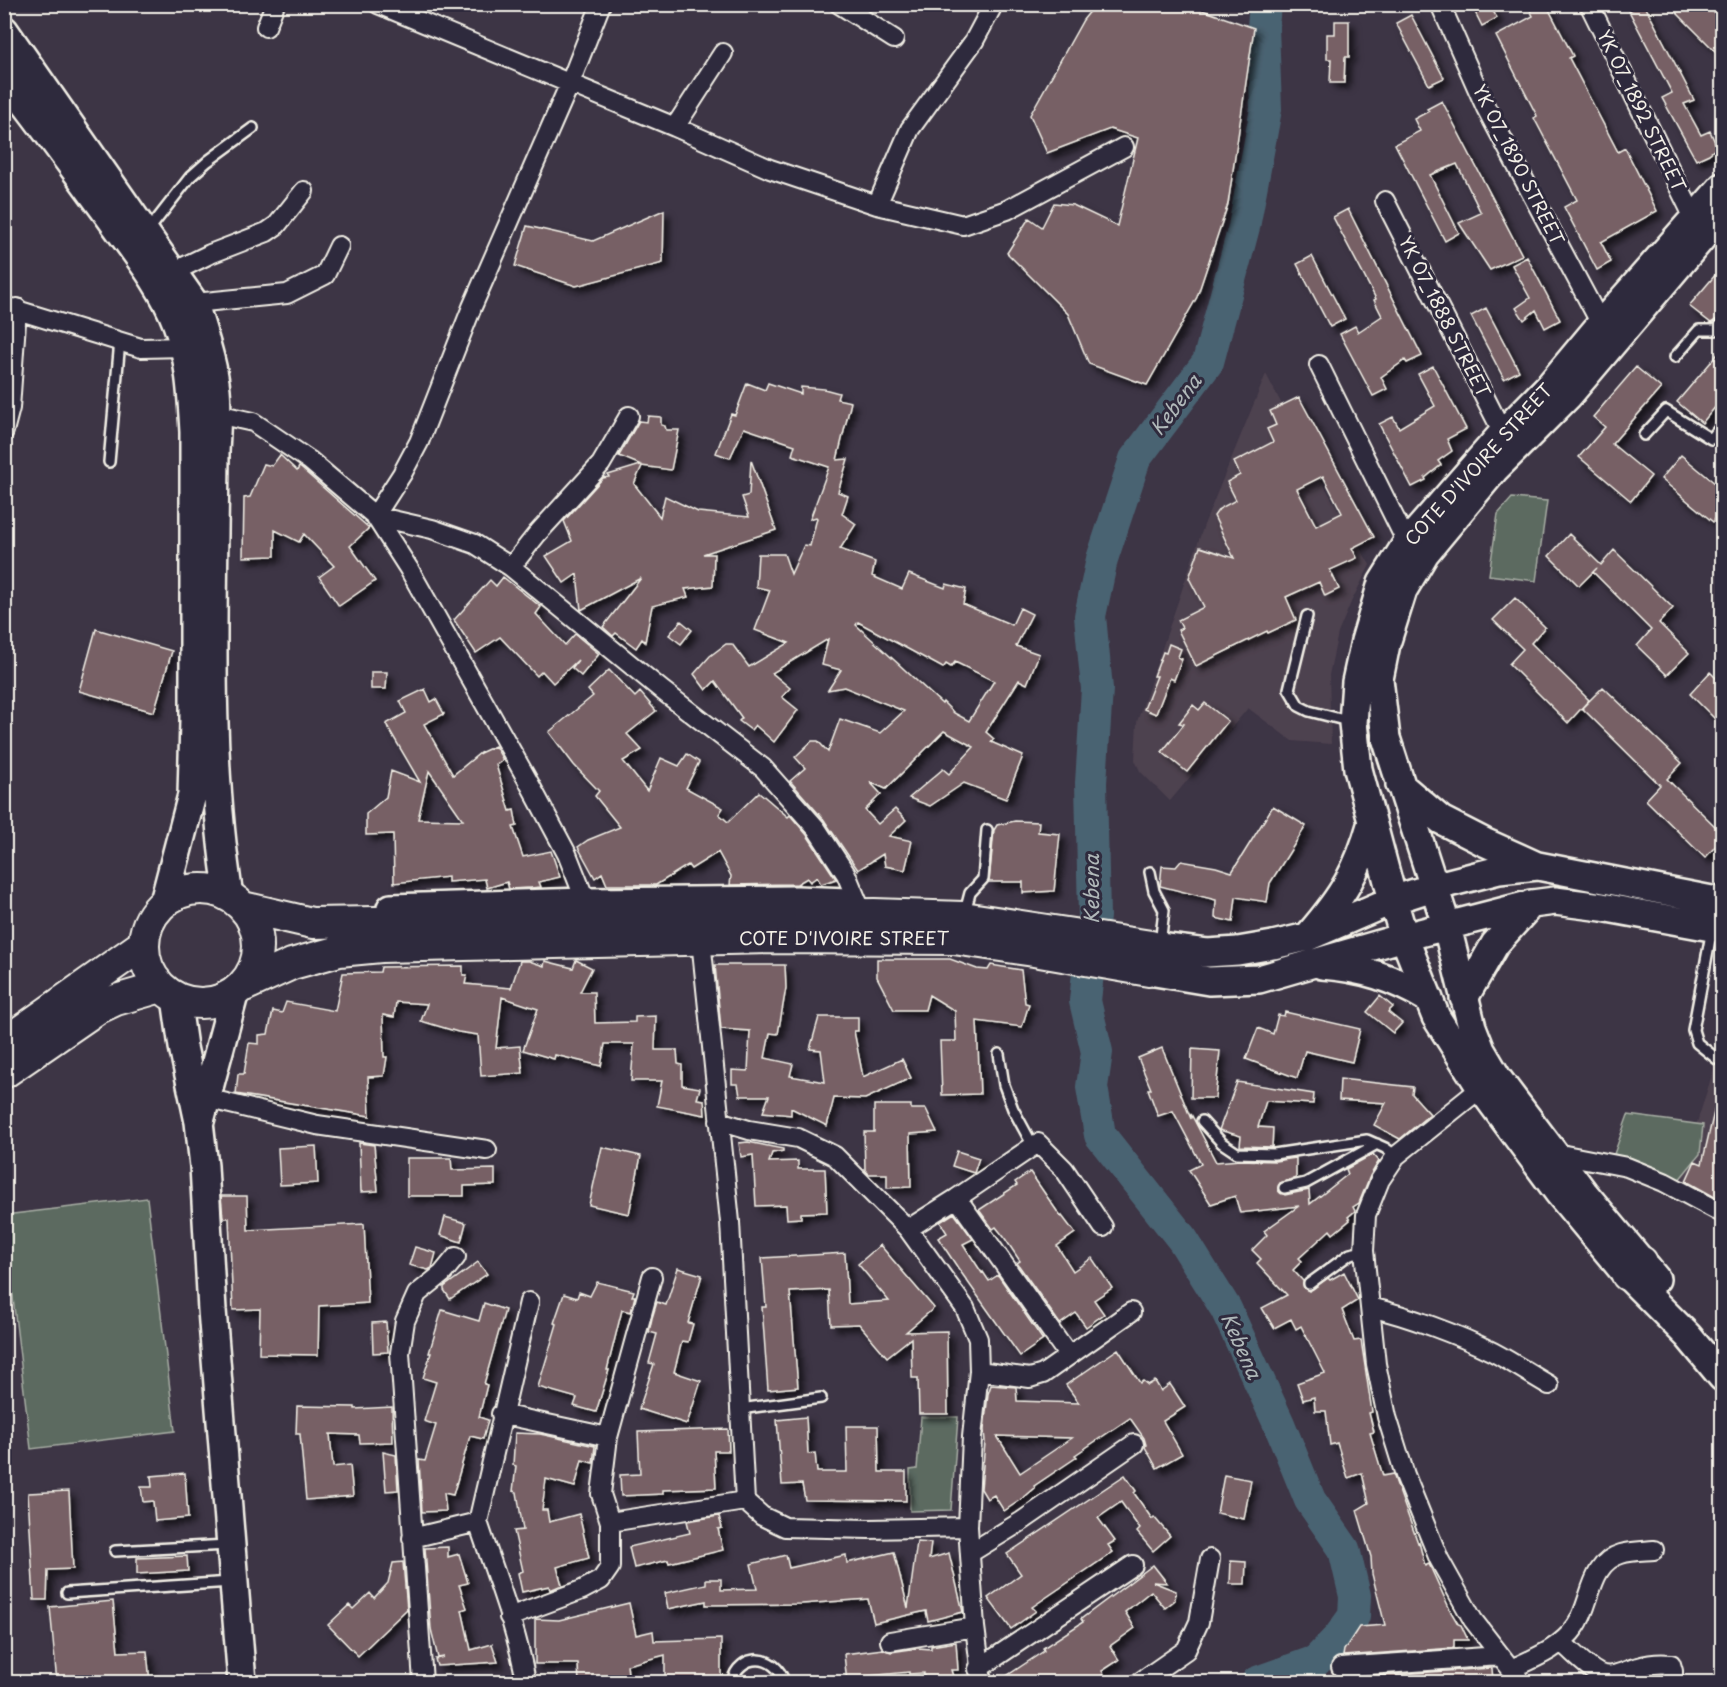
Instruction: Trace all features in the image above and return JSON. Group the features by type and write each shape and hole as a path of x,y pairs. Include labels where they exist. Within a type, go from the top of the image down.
{"main road":[{"path":"4,30 194,303 216,388 214,718 221,844 236,902"},
{"path":"4,76 87,186 161,290 177,322 185,347 192,390 194,432 192,795 164,902"},
{"name":"COTE D'IVOIRE STREET","path":"1153,955 1209,981 1259,979 1404,937 1358,769 1353,723 1356,682 1382,583 1407,543 1503,433 1560,390 1601,324 1722,187"},
{"name":"COTE D'IVOIRE STREET","path":"1634,1269 1584,1194 1486,1060 1472,1026 1446,927 1386,738 1379,679 1386,645 1403,590 1425,553 1560,390 1722,213"},
{"path":"1400,785 1442,820 1538,866 1719,919"},
{"path":"1307,937 1348,884 1363,854 1372,821"},
{"path":"1393,900 1499,870 1538,866"},
{"path":"203,1110 239,991 251,974 257,957 258,939 253,922 236,902 213,890 196,889 179,893 164,902 154,912 142,945 146,964 152,976 168,993 193,1003 211,1002 239,991"},
{"name":"COTE D'IVOIRE STREET","path":"312,923 349,910 470,904 797,900 866,909 963,917 1034,939"},
{"name":"COTE D'IVOIRE STREET","path":"239,991 292,964 339,951 381,947 770,938 1034,939 1153,955 1238,951 1307,937 1393,900"},
{"path":"1719,919 1555,901 1532,904 1404,937 1436,1017 1481,1088 1558,1192 1722,1353"},
{"name":"COTE D'IVOIRE STREET","path":"236,902 312,923 866,909"},
{"path":"1464,998 1495,944 1532,904"},
{"path":"4,1043 142,945"},
{"path":"1312,964 1369,972 1401,983 1429,999"},
{"path":"4,1073 97,1009 116,1000 168,993"},
{"path":"168,993 203,1110 242,1683"},
{"path":"1634,1269 1722,1377"}],"street":[{"path":"266,27 275,4"},
{"path":"378,4 675,127 770,169 877,205 963,225 1007,210 1124,147"},
{"path":"375,516 419,442 472,307 570,83 601,4"},
{"path":"839,4 894,39"},
{"name":"YK 07_1890 STREET","path":"1440,4 1486,108 1601,324"},
{"name":"YK 07_1892 STREET","path":"1589,4 1694,218"},
{"path":"877,205 910,129 974,41 991,9"},
{"path":"675,127 723,53"},
{"path":"173,272 210,254 267,232 277,225 304,191"},
{"name":"YK 07_1888 STREET","path":"1385,201 1503,433"},
{"path":"194,303 286,294 325,275 339,246"},
{"path":"4,431 10,408 11,307 141,348 185,347"},
{"path":"1319,365 1407,543"},
{"path":"217,414 253,422 309,460 375,516 409,569 527,779 567,854 586,902"},
{"path":"511,567 537,534 601,464 629,416"},
{"path":"375,516 475,543 511,567 663,692 763,768 816,828 866,909"},
{"path":"701,940 730,1222 745,1501 762,1516 785,1527 869,1529 969,1527"},
{"path":"1481,1088 1396,1156 1380,1180 1366,1215 1364,1251 1378,1375 1387,1417 1405,1475 1439,1559 1473,1620 1511,1669"},
{"path":"203,1110 487,1150"},
{"path":"720,1121 749,1130 798,1138 835,1156 908,1229 965,1308 978,1339 979,1371 972,1437 969,1527 980,1676"},
{"path":"908,1229 1038,1143 1064,1169 1103,1227"},
{"path":"1554,1153 1627,1167 1664,1182 1722,1213"},
{"path":"957,1198 1068,1354"},
{"path":"423,1683 400,1353 405,1321 417,1294 442,1274 456,1257"},
{"path":"509,1617 582,1590 601,1580 610,1567 610,1522 601,1494 608,1437 652,1278"},
{"path":"526,1683 523,1663 478,1522 501,1414 529,1302"},
{"path":"1371,1307 1448,1333 1491,1352 1549,1385"},
{"path":"979,1371 1030,1378 1043,1374 1068,1354 1131,1312"},
{"path":"501,1414 608,1437"},
{"path":"970,1553 1022,1521 1134,1444"},
{"path":"610,1522 745,1501"},
{"path":"412,1538 478,1522"},
{"path":"1341,1667 1511,1669 1562,1642 1577,1624 1594,1580 1603,1564 1620,1554 1654,1550"},
{"path":"1140,1683 1186,1650 1199,1622 1210,1559"},
{"path":"980,1676 1133,1564"},
{"path":"890,1641 975,1627"},
{"path":"1562,1642 1597,1672 1606,1676 1639,1666 1671,1664 1674,1683"}],"lane":[{"path":"146,233 190,177 253,128"},
{"path":"1675,357 1699,330 1716,330 1722,323"},
{"path":"109,462 120,341"},
{"path":"1644,435 1666,411 1711,439 1722,425"},
{"path":"1307,616 1289,689 1299,706 1353,723"},
{"path":"963,917 970,893 983,879 987,830"},
{"path":"1150,872 1154,891 1164,910 1153,955"},
{"path":"1717,1059 1697,1043 1693,1030 1719,919"},
{"path":"999,1054 1004,1085 1013,1109 1033,1146"},
{"path":"1203,1121 1222,1143 1237,1153 1274,1154 1367,1140 1396,1156"},
{"path":"1284,1188 1306,1183 1377,1144"},
{"path":"1308,1284 1350,1254 1364,1251"},
{"path":"740,1409 821,1398"},
{"path":"115,1551 231,1545"},
{"path":"67,1593 234,1582"},
{"path":"732,1683 738,1669 744,1664 760,1660 776,1667 784,1683"}],"shaded area":[{"path":"1266,374 1320,478 1370,565 1338,633 1329,675 1331,744 1292,741 1248,708 1170,801 1140,771 1135,760 1137,722 1204,525"},
{"path":"1722,1048 1722,1197 1683,1178 1684,1164"}],"green space":[{"path":"1512,498 1547,501 1536,581 1489,575 1498,514"},
{"path":"1628,1115 1703,1125 1700,1154 1678,1181 1614,1154"},
{"path":"147,1198 175,1431 31,1449 5,1215"},
{"path":"921,1417 958,1417 951,1510 910,1511 910,1470 917,1469"}],"building":[{"path":"1096,4 1185,4 1254,28 1228,204 1197,297 1147,385 1089,364 1068,314 1007,253 1029,218 1042,227 1054,203 1073,205 1117,226 1138,138 1110,129 1047,153 1030,115 1083,20"},
{"path":"1471,4 1489,4 1497,18 1482,26"},
{"path":"1527,4 1546,4 1573,56 1569,58 1618,152 1625,148 1657,211 1601,242 1611,262 1597,270 1564,207 1577,200 1534,118 1537,116 1496,36 1533,16"},
{"path":"1644,4 1694,100 1684,104 1701,135 1710,131 1717,147 1696,160 1662,98 1672,93 1629,11"},
{"path":"1683,4 1706,4 1722,21 1722,58 1676,12"},
{"path":"1411,15 1444,78 1429,85 1396,23"},
{"path":"1335,21 1349,21 1349,57 1345,57 1344,83 1330,83 1331,59 1327,59 1327,34 1335,34"},
{"path":"1442,101 1522,255 1490,270 1459,223 1481,213 1457,164 1430,175 1459,233 1445,241 1395,144 1420,131 1414,119"},
{"path":"1348,209 1422,356 1407,363 1405,360 1381,377 1387,389 1373,396 1340,334 1355,326 1358,332 1382,316 1374,300 1376,299 1333,217"},
{"path":"664,210 663,263 576,286 515,266 527,226 593,241"},
{"path":"1312,256 1345,319 1330,327 1297,264"},
{"path":"1527,257 1560,320 1545,328 1536,310 1524,320 1516,308 1530,298 1512,265"},
{"path":"1722,267 1722,316 1711,323 1689,306"},
{"path":"1486,308 1519,371 1504,379 1471,316"},
{"path":"1722,349 1722,399 1702,423 1677,402"},
{"path":"1433,366 1466,429 1447,439 1452,451 1438,461 1441,465 1425,478 1426,480 1412,487 1379,424 1393,417 1399,428 1435,406 1418,374"},
{"path":"1636,367 1661,388 1612,444 1651,476 1631,501 1579,457 1605,427 1593,417"},
{"path":"747,383 765,390 768,383 801,394 801,387 839,393 837,399 851,402 837,460 848,459 838,492 848,496 842,514 856,524 840,549 875,562 872,576 902,589 909,574 945,588 946,584 966,589 963,604 1012,625 1020,608 1032,614 1016,646 1039,654 1027,684 1019,680 986,732 994,739 991,742 1023,756 1006,799 964,783 930,806 909,798 943,769 949,774 974,747 944,731 886,789 870,782 881,794 865,810 878,824 895,809 906,820 889,836 912,841 905,870 885,866 883,854 858,870 825,821 790,781 805,768 795,757 812,741 818,741 828,752 840,719 880,733 904,711 844,687 828,690 841,670 822,665 828,639 772,673 790,688 782,697 798,710 774,742 755,725 751,730 739,721 742,718 715,681 706,690 694,674 710,656 726,644 732,644 749,667 789,643 755,630 770,590 756,587 758,554 784,554 791,574 804,545 810,546 817,518 810,519 829,467 792,455 795,445 744,428 730,458 716,453 731,414 735,415","holes":["858,622 943,668 946,664 951,667 955,662 994,681 969,721 954,713 943,702 942,704 856,625"]},
{"path":"1299,397 1374,537 1352,548 1357,558 1330,570 1339,589 1325,596 1319,582 1286,597 1296,620 1268,633 1267,631 1196,666 1178,630 1182,628 1178,620 1204,607 1189,578 1200,547 1234,558 1214,516 1219,509 1236,500 1227,482 1240,475 1234,462 1273,442 1267,429 1276,425 1270,411","holes":["1323,476 1342,513 1316,526 1297,489"]},
{"path":"648,416 661,417 661,425 665,426 666,430 679,430 671,470 642,466 634,484 660,517 665,496 698,512 749,517 742,497 749,495 751,460 776,530 703,554 714,554 713,586 685,589 688,597 652,606 645,642 642,639 636,648 616,633 613,636 603,627 641,578 581,610 577,574 564,583 546,556 572,541 564,521 603,478 641,465 619,456 639,421 647,422"},
{"path":"280,455 297,471 299,467 302,469 369,528 350,546 375,581 339,606 319,577 334,566 304,534 299,542 275,530 275,556 243,557 244,498 250,497 264,464 272,466"},
{"path":"1681,455 1722,489 1722,510 1713,522 1661,479"},
{"path":"1569,534 1601,565 1614,550 1673,608 1659,623 1689,653 1667,675 1637,646 1651,630 1593,572 1579,586 1549,556"},
{"path":"503,577 541,607 536,614 565,645 575,634 599,654 581,676 572,668 578,660 553,683 542,671 537,676 500,637 476,653 454,620 490,580 496,586"},
{"path":"1515,598 1545,627 1531,643 1589,700 1568,723 1509,664 1523,649 1493,620"},
{"path":"681,621 692,630 681,644 669,635"},
{"path":"96,629 172,651 154,712 79,691"},
{"path":"1169,644 1181,649 1178,657 1182,659 1174,680 1170,678 1156,714 1144,709 1157,676 1154,676 1163,652 1166,653"},
{"path":"609,670 635,697 640,692 656,711 627,734 642,750 623,761 647,791 661,758 679,766 687,754 699,762 686,788 723,808 719,814 728,822 759,792 788,817 790,815 807,835 836,879 821,884 817,877 810,882 807,878 797,884 730,885 731,876 718,852 691,869 688,865 656,885 607,885 602,873 595,878 578,847 588,840 620,827 595,796 599,791 574,765 549,732 593,696 588,690"},
{"path":"371,672 387,672 386,689 371,689"},
{"path":"1710,672 1722,684 1722,726 1690,694"},
{"path":"1603,687 1682,763 1667,779 1722,833 1722,839 1705,858 1646,800 1660,785 1582,708"},
{"path":"425,689 431,702 436,699 444,714 424,724 453,775 480,753 495,746 503,760 496,765 510,811 514,810 517,826 513,827 523,857 551,851 560,877 539,882 541,887 509,889 507,882 487,888 485,879 448,882 448,877 394,883 393,834 366,835 366,814 386,797 391,771 420,782 386,724 406,713 400,701","holes":["429,771 463,820 418,819"]},
{"path":"1205,703 1228,721 1187,772 1162,752 1184,724 1179,723 1193,705 1199,710"},
{"path":"1273,806 1306,826 1270,883 1267,902 1236,897 1233,922 1215,918 1216,900 1160,886 1162,866 1176,867 1181,861 1232,872"},
{"path":"1015,821 1039,822 1038,832 1060,834 1054,891 1023,893 1023,882 989,882 994,830 997,825"},
{"path":"877,959 950,959 977,969 988,970 991,965 1021,970 1025,1003 1029,1004 1022,1027 977,1021 980,1094 942,1095 940,1041 956,1041 955,1011 929,995 925,1010 894,1010 877,977"},
{"path":"576,960 592,968 580,992 594,992 595,1023 635,1022 635,1017 656,1016 655,1050 677,1050 678,1064 682,1065 682,1085 700,1088 697,1099 704,1100 705,1115 657,1106 662,1081 631,1081 634,1044 605,1044 601,1066 555,1055 554,1059 523,1050 538,1009 502,997 496,1048 520,1046 523,1073 481,1076 478,1035 458,1032 421,1021 427,1004 396,1002 394,1017 383,1015 384,1057 387,1057 384,1076 368,1077 370,1116 236,1094 238,1074 244,1074 249,1043 259,1044 259,1035 268,1034 273,1011 282,1013 286,1002 335,1011 343,973 380,972 381,967 463,966 463,975 467,975 465,984 511,988 520,961 529,961 544,966 545,961 573,968"},
{"path":"715,965 785,965 786,988 778,1034 770,1033 765,1058 793,1064 790,1076 825,1082 821,1050 810,1049 819,1017 858,1017 858,1031 854,1031 863,1077 902,1059 911,1078 865,1099 834,1098 827,1126 791,1108 791,1115 763,1112 769,1096 740,1096 738,1084 732,1084 732,1070 748,1071 750,1031 721,1029"},
{"path":"1380,996 1393,1007 1388,1012 1402,1023 1393,1033 1367,1012"},
{"path":"1285,1012 1360,1029 1352,1062 1305,1051 1297,1078 1246,1059 1258,1028 1273,1034 1278,1015 1284,1016"},
{"path":"1162,1048 1191,1119 1191,1114 1216,1162 1275,1161 1296,1158 1296,1178 1280,1183 1278,1190 1285,1195 1309,1190 1310,1204 1348,1174 1346,1169 1373,1154 1379,1161 1359,1203 1353,1207 1355,1211 1348,1217 1350,1220 1333,1234 1330,1230 1299,1258 1302,1261 1293,1270 1303,1281 1304,1288 1309,1291 1328,1278 1330,1280 1344,1272 1358,1300 1342,1310 1354,1341 1361,1340 1372,1412 1369,1413 1374,1432 1370,1433 1383,1476 1393,1474 1419,1542 1425,1566 1429,1564 1451,1612 1461,1625 1468,1640 1454,1640 1454,1648 1343,1656 1344,1650 1359,1627 1385,1625 1372,1574 1371,1557 1357,1510 1369,1503 1362,1473 1348,1478 1337,1443 1330,1445 1326,1411 1315,1411 1314,1397 1303,1400 1297,1383 1325,1373 1301,1326 1296,1329 1291,1319 1274,1328 1262,1308 1287,1295 1257,1263 1261,1259 1252,1250 1267,1235 1264,1231 1299,1206 1240,1213 1235,1196 1211,1204 1189,1170 1201,1164 1173,1111 1158,1116 1148,1089 1151,1089 1138,1058"},
{"path":"1192,1049 1220,1051 1215,1098 1191,1098"},
{"path":"1340,1079 1413,1087 1412,1094 1430,1114 1400,1139 1374,1125 1386,1103 1339,1100"},
{"path":"1237,1082 1314,1094 1313,1104 1266,1101 1258,1127 1273,1128 1272,1147 1240,1146 1241,1136 1219,1130"},
{"path":"1717,1099 1722,1100 1722,1201 1686,1181 1695,1161 1702,1164"},
{"path":"874,1105 911,1105 911,1109 926,1109 937,1132 910,1134 911,1187 887,1188 887,1174 869,1174 865,1170 864,1132 874,1132"},
{"path":"748,1142 783,1149 783,1151 772,1153 769,1162 798,1161 798,1169 825,1169 827,1212 801,1213 801,1218 787,1219 786,1205 756,1206 753,1155 741,1157 739,1143"},
{"path":"359,1143 374,1145 378,1191 361,1192"},
{"path":"316,1146 318,1183 280,1185 278,1148"},
{"path":"602,1147 641,1156 629,1214 589,1205"},
{"path":"957,1151 979,1158 974,1173 952,1166"},
{"path":"407,1158 451,1158 452,1170 495,1169 495,1185 464,1186 464,1196 407,1196"},
{"path":"1030,1172 1075,1233 1057,1246 1073,1271 1092,1258 1112,1288 1094,1300 1104,1314 1086,1327 1076,1313 1060,1324 1017,1263 1020,1261 1004,1237 996,1227 993,1229 979,1210 1017,1185 1015,1182"},
{"path":"221,1196 247,1196 248,1230 364,1224 368,1303 319,1306 318,1355 259,1354 260,1309 233,1310 229,1218 223,1218"},
{"path":"954,1213 973,1239 963,1244 982,1273 989,1281 998,1275 1043,1340 1020,1356 938,1238 947,1233 940,1222"},
{"path":"445,1217 466,1223 461,1242 440,1235"},
{"path":"880,1245 934,1308 906,1332 947,1331 948,1414 919,1414 918,1378 912,1378 911,1338 887,1357 859,1324 831,1325 829,1290 790,1292 798,1387 768,1390 762,1307 766,1307 762,1258 845,1253 848,1304 889,1301 858,1264"},
{"path":"415,1247 436,1253 432,1268 428,1270 409,1265"},
{"path":"478,1262 487,1274 450,1299 444,1287"},
{"path":"678,1268 702,1275 688,1323 693,1324 688,1342 682,1341 674,1372 701,1381 687,1424 639,1409 654,1364 649,1363 657,1334 649,1332 652,1318 657,1302 666,1305"},
{"path":"597,1282 634,1291 632,1296 635,1296 631,1312 622,1310 607,1370 609,1370 596,1412 574,1406 577,1398 538,1387 557,1324 554,1323 564,1294 577,1298 579,1292 590,1296"},
{"path":"484,1303 505,1310 484,1384 487,1385 479,1417 488,1420 483,1439 470,1436 453,1495 444,1493 446,1511 422,1512 419,1460 425,1461 436,1425 424,1421 436,1382 423,1378 431,1353 429,1353 442,1310 479,1321"},
{"path":"386,1322 388,1352 373,1353 372,1323"},
{"path":"1118,1349 1140,1383 1143,1381 1148,1385 1155,1381 1161,1391 1170,1384 1185,1407 1163,1421 1182,1454 1157,1468 1145,1447 1144,1438 1130,1418 1075,1455 1077,1457 1034,1486 1035,1488 1022,1499 1004,1511 994,1495 987,1499 981,1489 984,1430 991,1385 1016,1387 1017,1401 1079,1403 1066,1385","holes":["997,1436 1072,1438 1020,1473"]},
{"path":"297,1406 355,1407 355,1409 392,1407 393,1442 360,1443 359,1435 330,1434 333,1467 350,1465 353,1496 306,1500 300,1434 296,1434"},
{"path":"806,1417 808,1454 815,1453 817,1472 847,1472 846,1426 878,1426 879,1472 906,1472 906,1501 805,1500 802,1484 782,1485 777,1420"},
{"path":"728,1429 729,1451 714,1451 716,1488 663,1490 663,1494 621,1496 620,1475 640,1474 638,1432"},
{"path":"515,1433 540,1434 595,1446 593,1463 582,1460 575,1487 546,1479 542,1510 547,1510 549,1522 579,1514 589,1558 557,1567 562,1585 550,1590 549,1586 522,1592 518,1573 523,1571 514,1531 523,1530 517,1492 513,1491 516,1466 513,1465"},
{"path":"383,1452 396,1455 398,1490 386,1491"},
{"path":"185,1473 188,1518 155,1521 153,1501 143,1502 141,1487 152,1487 151,1476"},
{"path":"1125,1475 1152,1519 1154,1517 1170,1536 1153,1551 1137,1532 1140,1529 1121,1502 1098,1518 1115,1541 1108,1545 1113,1552 1032,1607 1036,1611 1011,1629 988,1598 1021,1574 1007,1554"},
{"path":"1224,1475 1251,1480 1244,1519 1217,1513"},
{"path":"69,1491 73,1569 48,1570 47,1600 34,1600 28,1493"},
{"path":"719,1516 722,1528 718,1529 723,1550 669,1563 668,1560 634,1568 629,1547 690,1533 687,1521"},
{"path":"917,1542 931,1543 929,1559 949,1553 963,1612 928,1621 926,1611 874,1623 868,1599 802,1604 706,1605 706,1601 668,1609 665,1593 706,1584 706,1579 721,1579 721,1590 757,1589 751,1564 786,1555 789,1568 846,1555 847,1563 894,1552 908,1608"},
{"path":"448,1547 448,1557 459,1554 468,1583 459,1585 467,1608 462,1610 471,1650 492,1644 498,1662 437,1666 435,1659 444,1657 438,1658 431,1629 425,1548"},
{"path":"187,1556 188,1571 137,1574 137,1558"},
{"path":"1231,1561 1246,1562 1245,1584 1230,1584"},
{"path":"403,1562 407,1609 358,1656 328,1625 349,1605 353,1609 370,1593 374,1598 388,1583 393,1563"},
{"path":"1153,1565 1167,1583 1153,1582 1176,1591 1175,1600 1165,1608 1151,1591 1125,1612 1135,1628 1110,1646 1119,1660 1102,1671 1104,1674 1092,1683 996,1683 1083,1622 1081,1619"},
{"path":"113,1601 118,1652 147,1651 150,1683 57,1683 50,1607"},
{"path":"629,1603 636,1635 653,1631 654,1641 721,1639 721,1681 665,1683 665,1655 627,1665 629,1683 579,1683 578,1664 535,1664 535,1619 559,1620"},
{"path":"956,1642 958,1670 951,1670 955,1683 924,1683 924,1673 909,1674 909,1672 869,1676 870,1683 847,1683 844,1654 883,1649 891,1652 918,1648 931,1649 931,1646"},
{"path":"1492,1668 1493,1683 1340,1683 1340,1678"}],"waterway":[{"name":"Kebena","path":"1257,1682 1316,1661 1339,1637 1354,1616 1355,1596 1344,1549 1310,1500 1279,1424 1226,1309 1183,1240 1100,1135 1092,1087 1097,1052 1085,1001 1094,916 1091,783 1097,689 1090,616 1102,559 1135,459 1208,362 1244,227 1266,109 1263,27 1265,4"}]}
